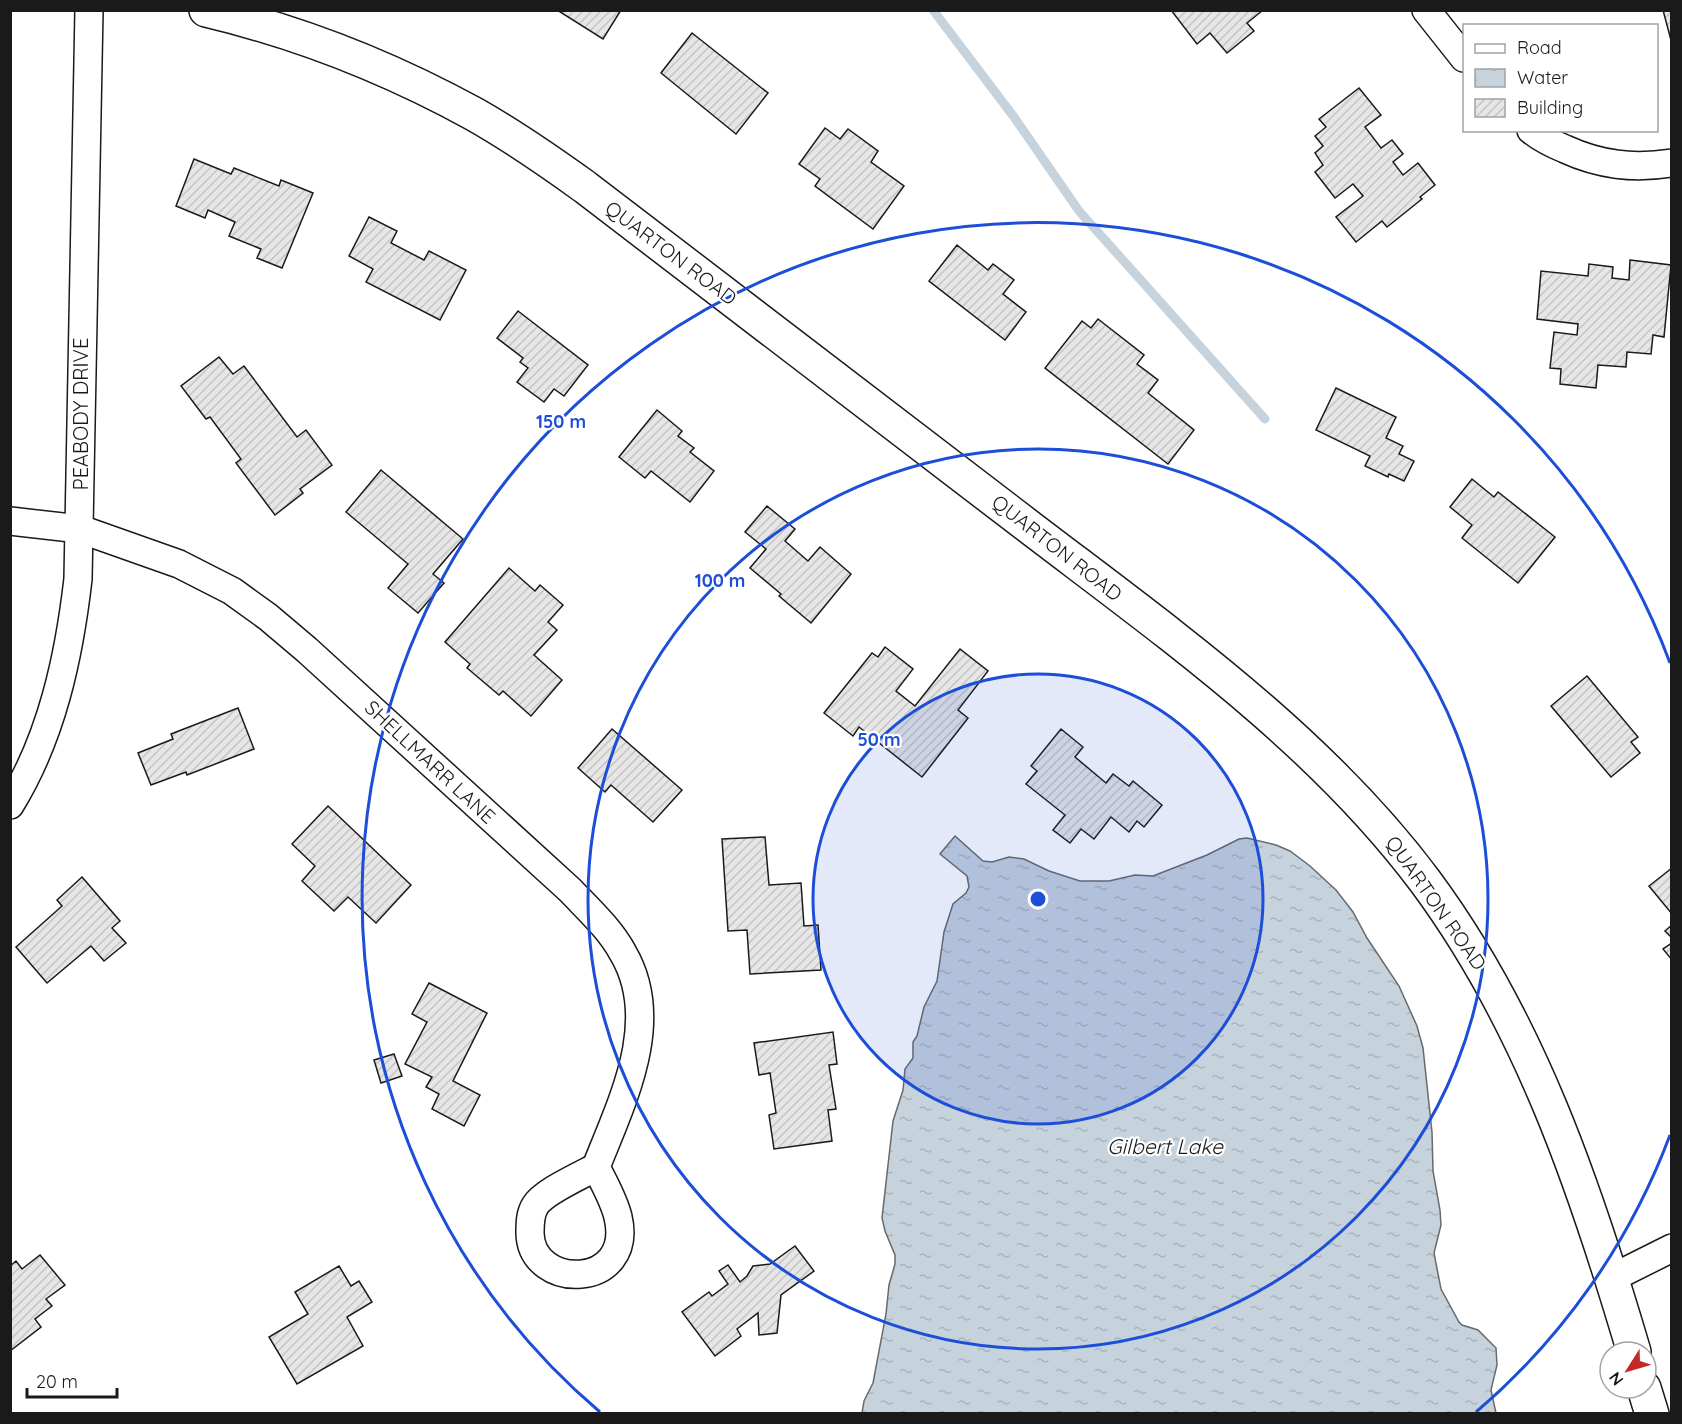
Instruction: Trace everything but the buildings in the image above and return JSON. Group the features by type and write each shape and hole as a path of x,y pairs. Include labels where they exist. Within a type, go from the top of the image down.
{"street":[{"name":"PEABODY DRIVE","path":"10,805 40,746 51,714 73,621 80,529 89,10"},
{"name":"QUARTON ROAD","path":"206,10 248,20 364,61 428,89 530,148 594,194 1090,573 1211,668 1334,775 1378,822 1419,873 1469,945 1517,1031 1570,1155 1630,1340"},
{"path":"1426,10 1463,57"},
{"path":"1534,132 1559,147 1606,164 1634,167 1671,163"},
{"name":"SHELLMARR LANE","path":"10,521 80,529 179,564 232,591 268,617 307,650 570,890 605,927 624,953 638,988 639,1032 632,1075 596,1167"},
{"path":"1612,1278 1671,1248"}],"water":[{"name":"Gilbert Lake","path":"955,836 983,861 992,862 1009,857 1024,859 1049,871 1080,881 1109,881 1135,875 1153,876 1207,855 1239,839 1247,838 1290,851 1336,890 1353,912 1367,938 1399,986 1417,1026 1423,1048 1432,1132 1433,1171 1440,1210 1441,1225 1434,1253 1441,1289 1459,1322 1478,1330 1496,1348 1497,1365 1491,1390 1496,1413 862,1413 864,1401 873,1383 889,1285 895,1264 895,1255 882,1218 893,1121 903,1090 905,1069 913,1058 913,1042 917,1036 924,1007 937,981 944,932 953,904 966,893 969,887 967,876 940,854"}],"waterway":[{"path":"933,10 1014,117 1079,211 1265,419"}]}
